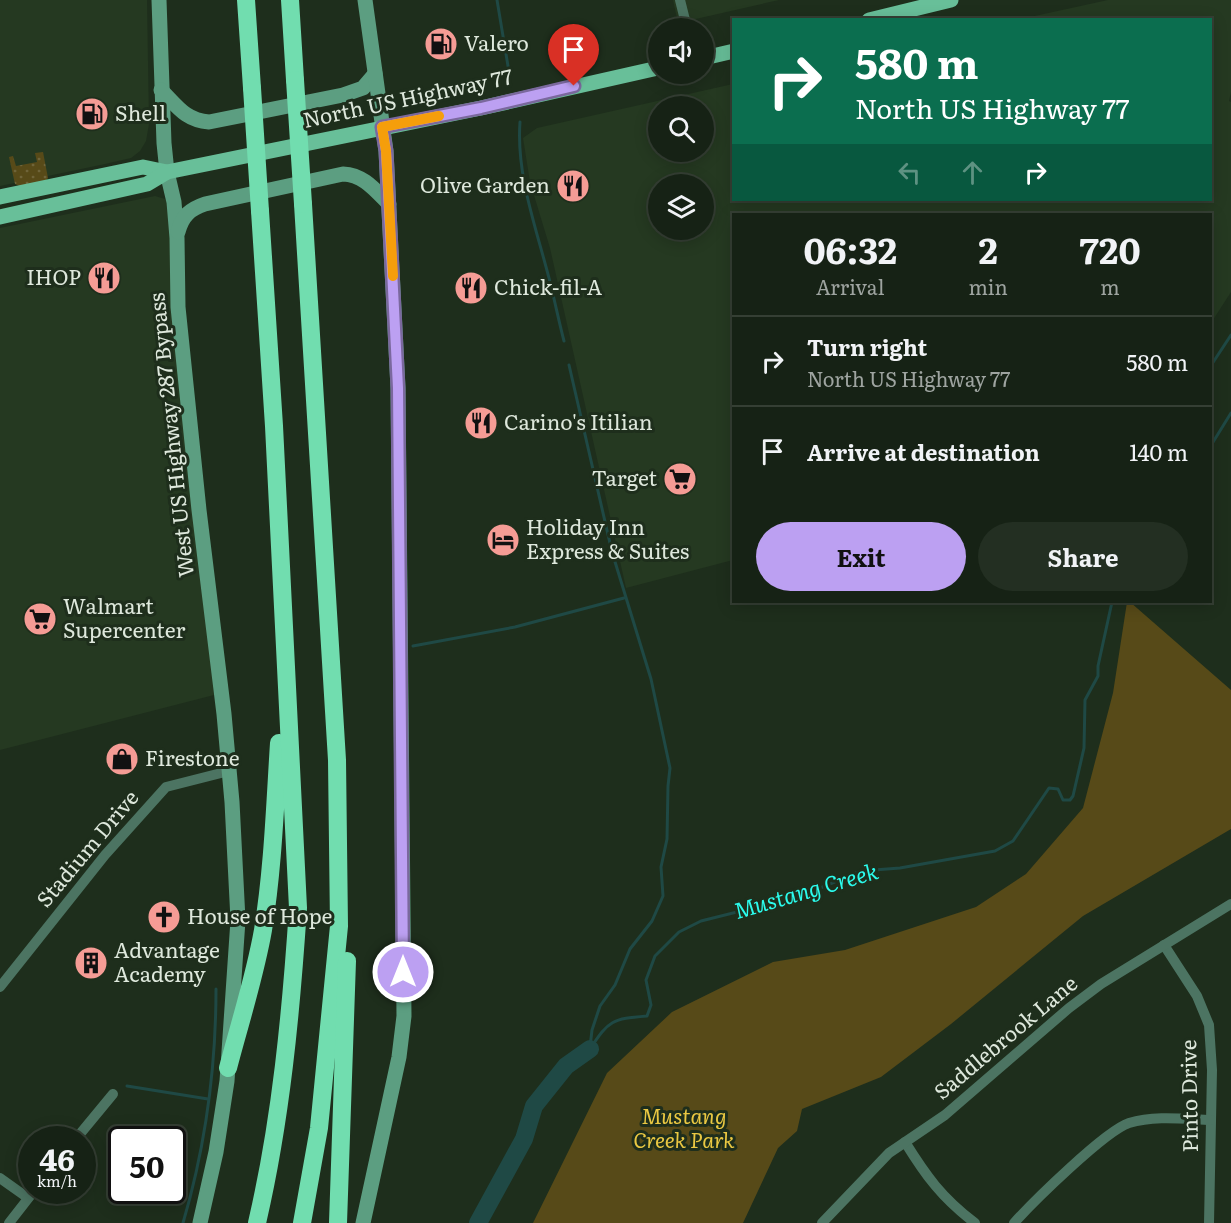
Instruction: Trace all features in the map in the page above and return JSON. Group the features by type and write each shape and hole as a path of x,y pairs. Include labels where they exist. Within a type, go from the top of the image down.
{"highway":[{"path":"246,0 274,426 298,908 277,1124 257,1223"},
{"path":"290,0 337,760 339,902 339,926 319,1128 302,1223"},
{"path":"228,1068 263,931 272,856 286,678"},
{"path":"338,1223 347,953 345,920 339,902"}],"main road":[{"name":"West US Highway 287 Bypass","path":"159,0 160,90 167,172 174,202 177,238 178,307 229,771 238,920 228,1068 216,1152 200,1223"},
{"path":"363,1223 399,1057 404,1016 398,388 386,151 365,0"},
{"path":"877,18 951,0"},
{"path":"714,56 732,51"},
{"name":"North US Highway 77","path":"0,217 147,184 167,172 648,70"},
{"path":"160,90 188,117 209,122 343,95 363,88 375,74"},
{"name":"North US Highway 77","path":"0,197 143,167 167,172"},
{"path":"177,238 183,218 196,207 344,174 352,174 366,181 389,204"}],"street":[{"path":"680,0 684,18"},
{"name":"Stadium Drive","path":"0,987 105,855 166,787 229,771"},
{"name":"Saddlebrook Lane","path":"822,1223 889,1153 945,1115 1069,1008 1101,984 1231,904"},
{"name":"Pinto Drive","path":"1164,945 1197,996 1209,1025 1212,1070 1209,1223"},
{"path":"87,1126 113,1094"},
{"path":"1014,1223 1085,1156 1127,1124 1154,1118 1211,1120"},
{"path":"905,1142 927,1178 958,1210 975,1223"},
{"path":"0,1178 18,1188"},
{"path":"9,1223 24,1204"}],"shaded area":[{"path":"0,0 147,0 149,124 146,141 140,151 131,158 0,186"},
{"path":"673,0 779,0 700,18 677,18"},
{"path":"1108,0 1231,0 1231,92 1229,101 1231,102 1231,292 1212,321 1212,213 732,213 732,560 626,588 550,248 530,182 523,138 537,128 648,103 648,162 714,162 714,96 680,96 732,84 732,201 1212,201 1212,18 1026,18"},
{"path":"155,196 165,199 168,204 214,695 0,750 0,228"}],"green space":[{"path":"43,152 48,178 43,184 24,188 15,184 9,157 13,156 16,166 37,162 35,153"},
{"name":"Mustang Creek Park","path":"1127,603 1131,603 1231,690 1231,829 1083,916 951,1024 881,1077 802,1109 797,1131 778,1148 743,1223 533,1223 607,1073 672,1012 773,962 845,950 976,907 1026,874 1083,808 1113,693"}],"waterway":[{"path":"497,0 509,72"},
{"path":"520,122 524,183 564,341"},
{"name":"Mustang Creek","path":"1212,364 1231,335"},
{"path":"569,365 612,552 651,679 670,768 667,839 661,867 663,896 652,921 630,949 615,985 600,1006 592,1030 590,1047"},
{"path":"1212,444 1231,413"},
{"path":"413,646 515,627 624,598"},
{"name":"Mustang Creek","path":"590,1049 602,1032 612,1023 626,1018 647,1016 651,1005 646,980 655,956 679,932 701,921 801,896 861,871 900,868 995,851 1013,841 1049,788 1058,789 1063,800 1070,800 1073,796 1084,748 1085,700 1098,676 1098,666 1112,603"},
{"path":"183,1223 191,1195 208,1108 214,1048 216,989"},
{"name":"Mustang Creek","path":"478,1223 524,1139 534,1106 566,1066 590,1049"},
{"path":"127,1086 208,1099"}],"slow traffic":[{"path":"393,276 386,151 382,127 439,116"}],"place":[{"name":"Valero","path":"441,44"},
{"name":"Shell","path":"92,114"},
{"name":"Olive Garden","path":"573,186"},
{"name":"IHOP","path":"104,278"},
{"name":"Chick-fil-A","path":"471,288"},
{"name":"Carino's Itilian","path":"481,423"},
{"name":"Target","path":"680,479"},
{"name":"Holiday Inn Express & Suites","path":"503,540"},
{"name":"Walmart Supercenter","path":"40,619"},
{"name":"Firestone","path":"122,759"},
{"name":"House of Hope","path":"164,917"},
{"name":"Advantage Academy","path":"91,963"}],"route":[{"path":"403,972 398,388 386,151 382,127 481,108 574,86"}]}
